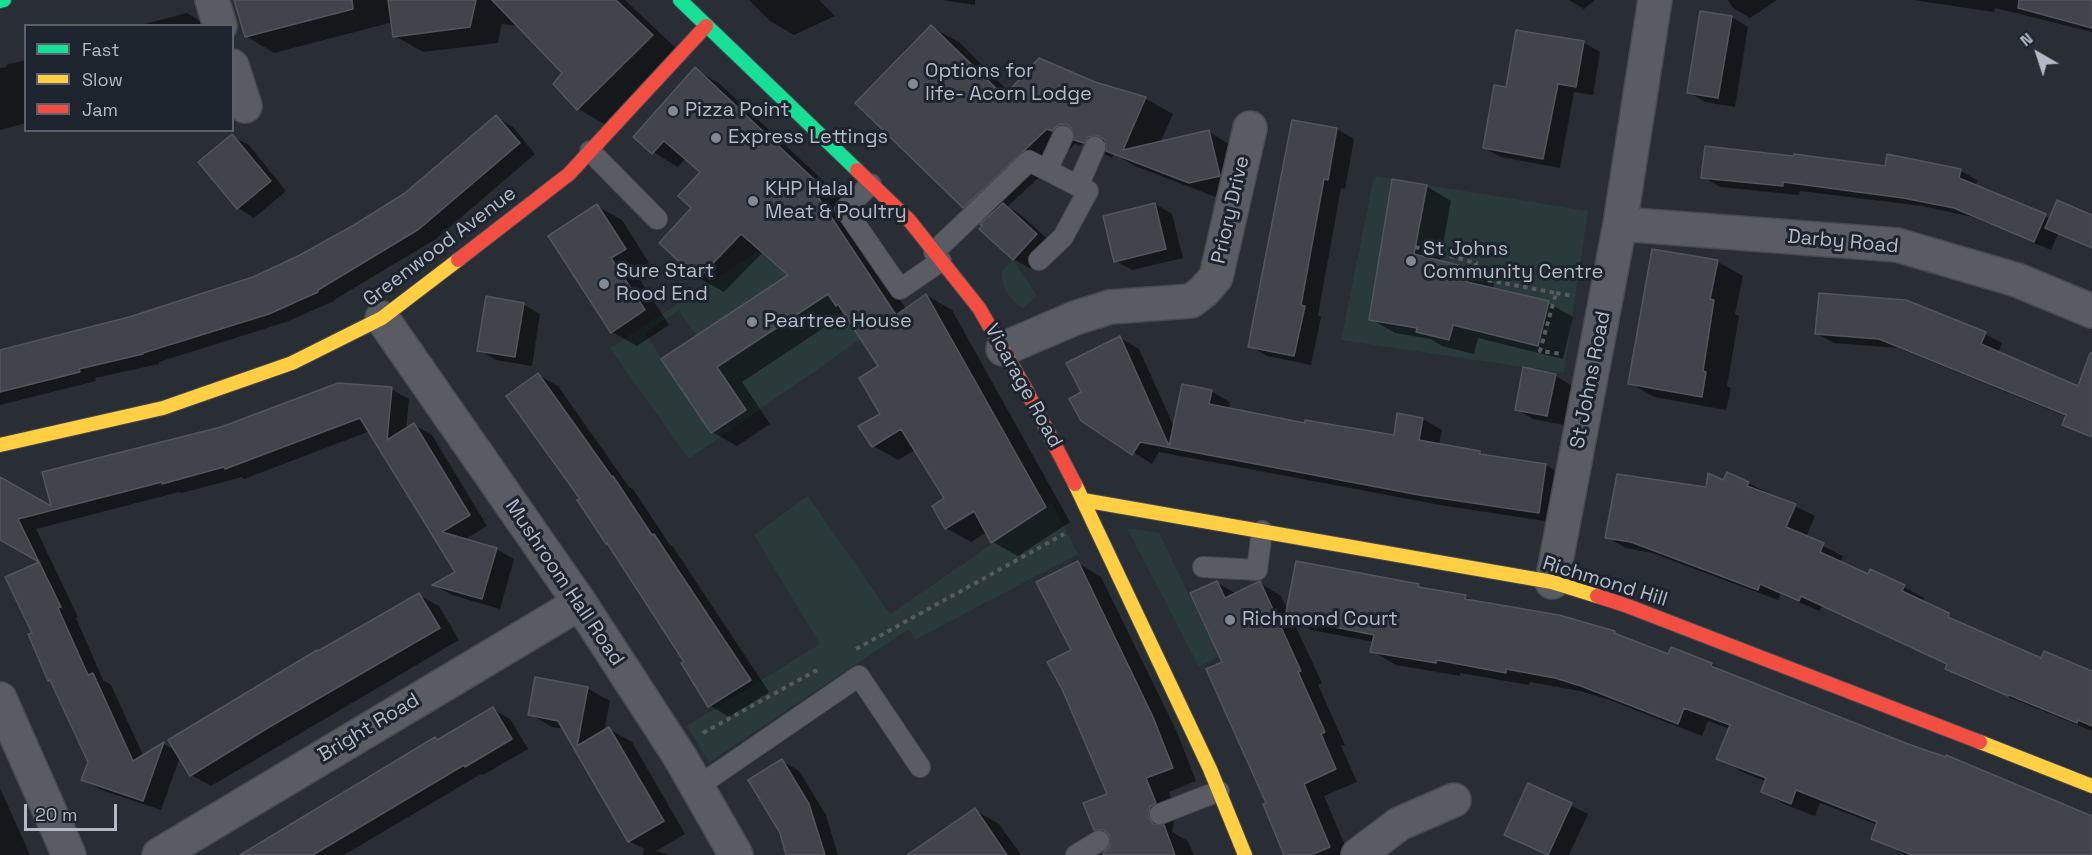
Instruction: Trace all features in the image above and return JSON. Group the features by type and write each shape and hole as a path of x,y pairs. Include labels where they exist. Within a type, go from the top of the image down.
{"street":[{"path":"212,0 219,24"},
{"name":"Vicarage Road","path":"680,0 909,220 979,308 1024,386 1083,500 1219,791 1245,855"},
{"name":"St Johns Road","path":"1552,582 1620,224 1655,0"},
{"name":"Greenwood Avenue","path":"0,445 163,408 292,363 381,318 569,174 706,26"},
{"path":"234,72 245,106"},
{"name":"Priory Drive","path":"1003,349 1075,318 1110,307 1191,302 1204,291 1216,277 1250,128"},
{"name":"Darby Road","path":"1620,224 1898,245 2017,279 2092,311"},
{"name":"Mushroom Hall Road","path":"381,318 580,603 697,787 736,855"},
{"name":"Richmond Hill","path":"1083,500 1552,582 1625,605 2092,786"},
{"name":"Bright Road","path":"159,855 580,603"},
{"path":"0,699 69,855"},
{"path":"1358,855 1399,824 1454,800"}],"lane":[{"path":"1047,170 1064,136"},
{"path":"1078,186 1095,147"},
{"path":"590,151 657,219"},
{"path":"871,184 845,209 900,289 938,256 1029,161 1088,191 1063,237 1039,261"},
{"path":"1203,567 1257,570 1262,531"},
{"path":"697,787 859,676 920,767"},
{"path":"1160,814 1219,791"},
{"path":"1076,855 1099,842"}],"path":[{"path":"1415,247 1476,263 1476,278 1578,297"},
{"path":"1557,293 1540,351 1569,355"},
{"path":"855,650 1072,530"},
{"path":"700,735 824,667"}],"shaded area":[{"path":"1374,176 1392,179 1423,303 1416,332 1449,340 1453,325 1538,345 1549,302 1467,282 1470,268 1414,254 1427,185 1588,211 1564,373 1341,340"},
{"path":"826,207 838,228 808,262 696,336 679,310 645,333 711,433 746,410 717,367 828,294 836,306 873,281 895,315 689,459 610,348"},
{"path":"1013,260 1037,296 1023,308 1010,297 1002,282 1002,270"},
{"path":"808,496 890,614 1052,503 1078,554 915,640 909,629 709,762 687,726 820,644 754,535"},
{"path":"1127,528 1159,533 1219,656 1199,667"}],"building":[{"path":"234,0 352,0 353,9 245,37"},
{"path":"388,0 476,0 470,27 393,37"},
{"path":"492,0 616,0 653,35 577,110 553,84 562,73"},
{"path":"2019,0 2092,0 2092,28 2018,8"},
{"path":"1700,11 1732,16 1718,98 1687,93"},
{"path":"931,25 1004,96 1039,58 1095,82 1146,97 1123,150 1209,130 1220,176 1189,183 1106,151 1105,140 1099,136 1088,137 1084,143 1074,140 1072,129 1068,125 1061,124 1052,131 1047,129 963,208 855,103"},
{"path":"1516,30 1584,41 1576,87 1558,84 1543,159 1483,148 1494,85 1506,87"},
{"path":"695,67 822,187 816,194 896,315 926,294 1046,507 991,543 974,511 945,529 932,506 944,498 901,429 872,447 858,426 880,414 859,378 878,366 838,304 836,306 828,294 717,367 746,410 711,433 661,359 788,275 741,234 698,279 659,243 691,208 678,196 700,172 664,141 652,154 633,137"},
{"path":"496,115 520,143 419,229 318,292 269,314 143,354 79,369 80,372 0,392 0,350 129,317 253,277 300,255 405,193"},
{"path":"1292,120 1337,128 1328,180 1324,179 1301,305 1305,306 1294,356 1248,347"},
{"path":"232,134 271,181 237,209 198,162"},
{"path":"1705,146 1793,156 1794,154 1885,166 1887,154 1961,169 1959,178 2046,214 2034,242 1954,208 1903,198 1783,182 1783,186 1701,178"},
{"name":"St Johns Community Centre","path":"1392,179 1427,185 1414,254 1470,268 1467,282 1549,301 1538,346 1453,325 1449,340 1416,332 1417,328 1369,320"},
{"path":"2057,200 2092,215 2092,248 2045,228"},
{"path":"1003,203 1037,234 1013,260 979,229 982,226 980,224"},
{"path":"1155,203 1166,249 1114,262 1103,216"},
{"name":"Sure Start Rood End","path":"597,204 626,249 611,258 645,310 611,333 548,236"},
{"path":"1652,249 1718,260 1710,299 1714,300 1703,371 1706,372 1702,397 1628,384"},
{"path":"1819,293 1906,300 1986,332 1981,344 2078,386 2090,353 2092,353 2092,437 2062,425 2066,415 1879,339 1815,334"},
{"path":"486,296 524,303 515,357 477,351"},
{"path":"1120,336 1169,446 1182,384 1212,390 1209,404 1305,423 1305,420 1394,435 1397,413 1423,418 1419,440 1480,451 1480,454 1546,464 1539,513 1419,495 1140,442 1132,455 1081,421 1069,399 1081,392 1066,363"},
{"path":"1523,367 1556,374 1547,416 1515,410"},
{"path":"538,373 613,476 652,535 654,534 751,680 708,707 681,663 684,662 577,500 580,499 506,396"},
{"path":"338,383 392,387 387,440 414,423 470,515 442,532 497,548 482,599 432,585 455,572 360,418 225,469 224,467 18,519 61,607 58,608 88,675 93,673 133,761 164,742 143,801 81,780 88,762 50,680 48,681 28,634 32,633 5,577 39,562 0,540 0,477 51,506 42,472 221,427"},
{"path":"1727,472 1749,482 1747,486 1796,504 1786,527 1824,543 1820,552 1868,574 1870,569 1905,585 1902,591 1949,613 1948,617 2041,658 2044,651 2092,671 2092,726 2078,720 2077,723 1945,669 1947,664 1801,596 1799,601 1760,584 1758,590 1631,542 1605,538 1617,474 1706,487 1708,473 1723,480"},
{"path":"1078,561 1153,717 1173,768 1146,778 1156,803 1150,807 1149,818 1153,824 1164,825 1175,855 1104,855 1103,853 1110,846 1109,835 1104,830 1094,830 1083,803 1107,794 1062,689 1047,662 1071,650 1036,582"},
{"path":"1296,561 1419,584 1418,587 1466,595 1465,599 1559,615 1615,631 1614,633 1668,654 1671,647 1712,663 1711,666 1908,744 1946,757 1946,755 2092,816 2092,855 1912,855 1871,839 1877,822 1796,790 1791,804 1761,792 1766,778 1716,759 1730,725 1684,708 1678,724 1555,678 1506,669 1506,673 1437,660 1436,663 1370,652 1374,635 1285,617"},
{"path":"1217,581 1225,598 1260,581 1301,671 1298,672 1325,732 1321,734 1336,769 1304,784 1330,847 1311,855 1284,855 1263,804 1266,803 1206,669 1222,662 1190,593"},
{"path":"419,593 440,628 190,776 168,740 317,650"},
{"path":"535,677 588,687 577,746 609,727 664,821 628,842 558,721 528,715"},
{"path":"493,707 512,739 465,767 464,765 313,855 240,855 435,737 437,740"},
{"path":"782,759 809,804 825,855 786,855 780,833 748,780"},
{"path":"1528,783 1572,803 1548,855 1504,835"},
{"path":"975,808 1007,855 907,855"}],"traffic: fast":[{"path":"0,1 4,0"},
{"path":"680,0 857,170"}],"traffic: slow":[{"path":"0,445 163,408 292,363 382,318 458,260"},
{"path":"1075,484 1210,769 1245,855"},
{"path":"1083,500 1552,582 1597,596"},
{"path":"1980,742 2092,786"}],"traffic: jam":[{"path":"458,260 569,174 706,26"},
{"path":"857,170 909,220 979,308 1024,386 1075,484"},
{"path":"1597,596 1980,742"}],"place":[{"name":"Options for life- Acorn Lodge","path":"913,84"},
{"name":"Pizza Point","path":"673,111"},
{"name":"Express Lettings","path":"716,138"},
{"name":"KHP Halal Meat & Poultry","path":"753,201"},
{"name":"St Johns Community Centre","path":"1411,261"},
{"name":"Sure Start Rood End","path":"604,284"},
{"name":"Peartree House","path":"752,322"},
{"name":"Richmond Court","path":"1230,620"}]}
